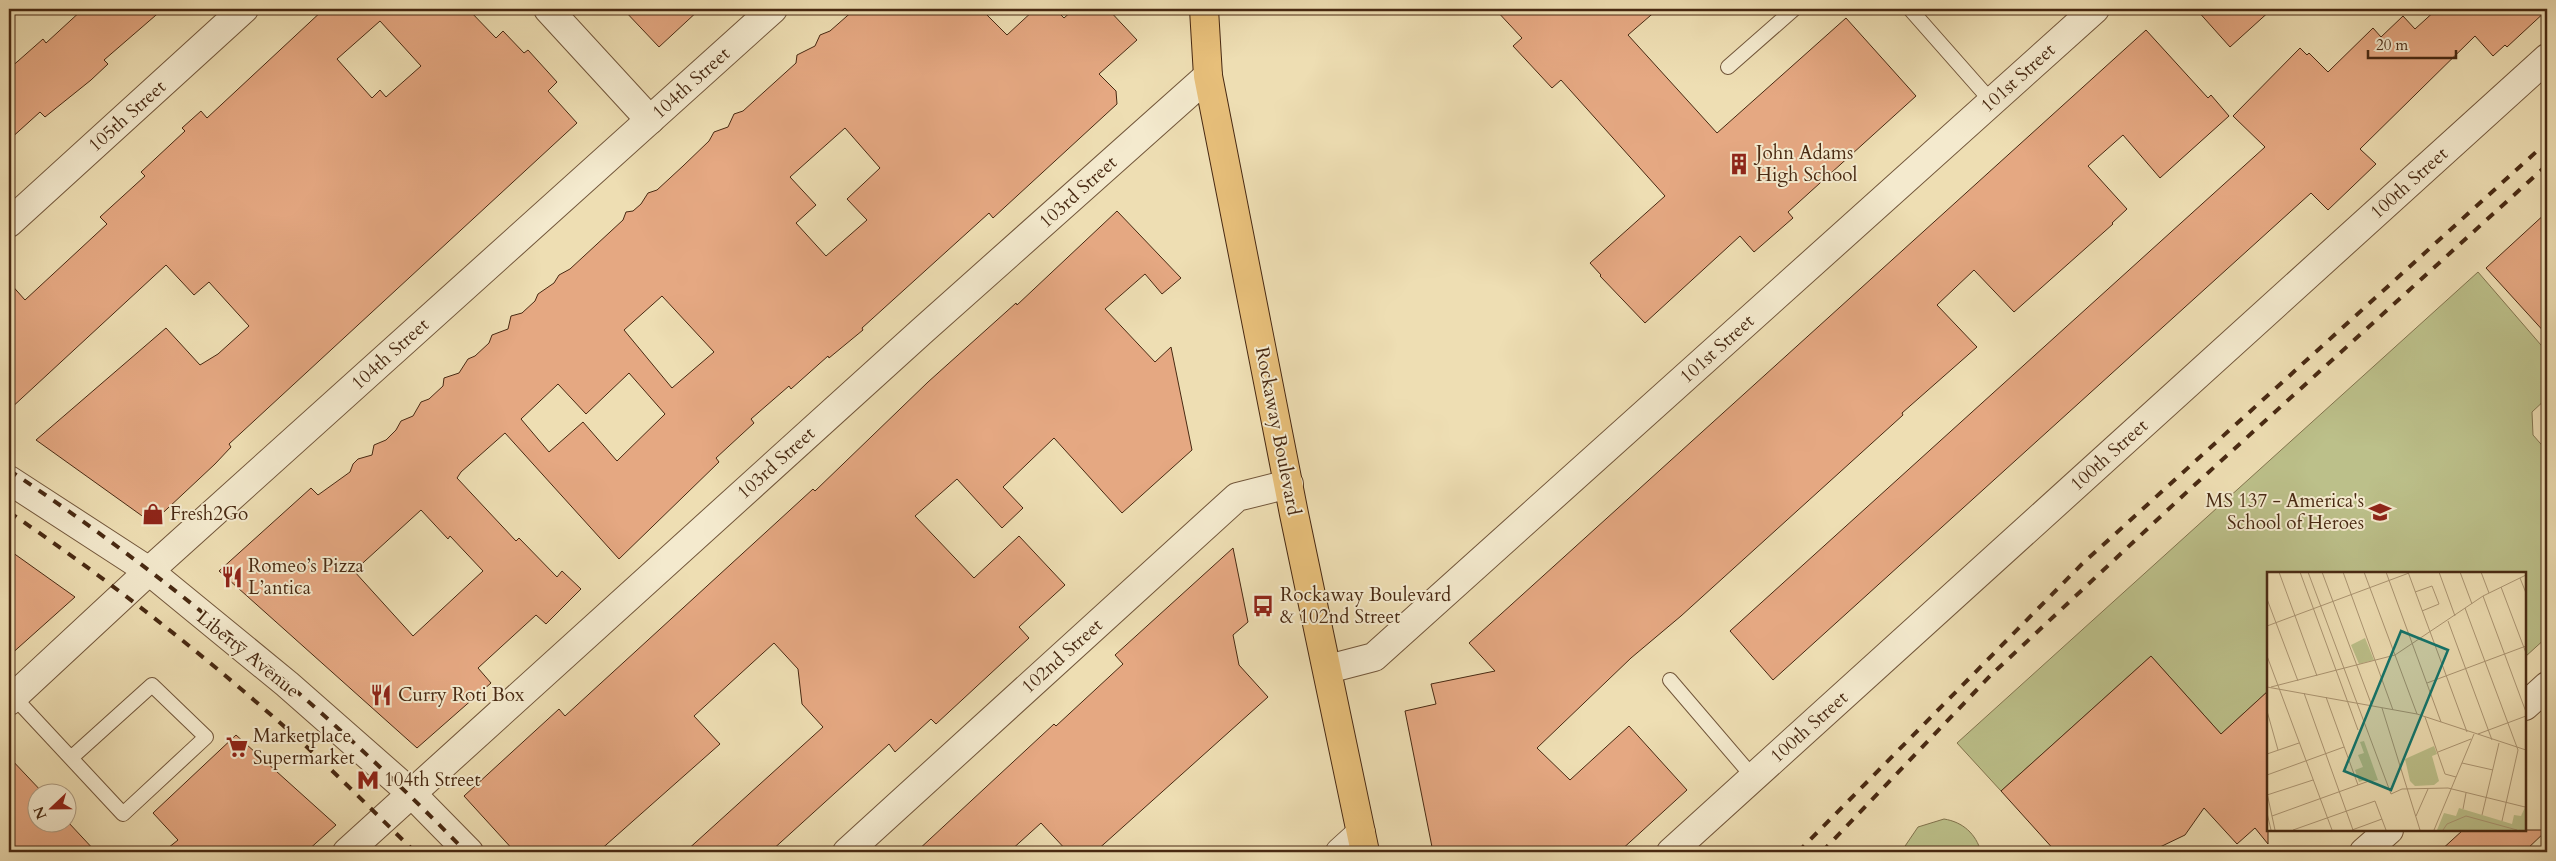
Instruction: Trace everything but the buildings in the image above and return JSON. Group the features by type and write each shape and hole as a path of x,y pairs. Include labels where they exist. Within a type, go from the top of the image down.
{"main road":[{"name":"Rockaway Boulevard","path":"1204,9 1208,76 1289,484 1363,842"}],"street":[{"name":"105th Street","path":"9,223 244,9"},
{"path":"548,9 650,120"},
{"name":"104th Street","path":"11,699 149,571 773,9"},
{"name":"101st Street","path":"1328,669 1374,657 2095,9"},
{"name":"100th Street","path":"1671,852 2547,58"},
{"name":"103rd Street","path":"347,852 1208,76"},
{"name":"Liberty Avenue","path":"9,480 149,571 287,684 411,793 469,852"},
{"name":"102nd Street","path":"847,852 1236,497 1289,484"},
{"path":"2526,705 2547,686"},
{"path":"2364,852 2388,831"},
{"path":"1340,852 1363,842"}],"lane":[{"path":"1728,67 1794,9"},
{"path":"1910,9 1992,102"},
{"path":"1670,680 1754,777"},
{"path":"11,699 71,758 122,814 206,737 152,685 71,758"}],"green space":[{"name":"MS 137 - America's School of Heroes","path":"2478,272 2547,352 2547,398 2532,412 2533,435 2547,451 2547,637 2526,656 2526,572 2267,572 2267,692 2221,734 2151,656 2001,791 1957,743"},
{"path":"1944,819 1957,823 1968,830 1976,840 1981,852 1901,852 1918,827"}],"railway":[{"path":"1798,852 2082,564 2547,142"},
{"path":"1822,852 1990,676 2189,490 2547,165"},
{"path":"9,470 131,557 248,649 360,748 466,852"},
{"path":"9,512 113,586 213,666 313,753 415,852"}],"place":[{"name":"John Adams High School","path":"1739,164"},
{"name":"MS 137 - America's School of Heroes","path":"2380,512"},
{"name":"Fresh2Go","path":"153,514"},
{"name":"Romeo’s Pizza L’antica","path":"232,577"},
{"name":"Rockaway Boulevard & 102nd Street","path":"1263,606"},
{"name":"Curry Roti Box","path":"381,695"},
{"name":"Marketplace Supermarket","path":"237,747"},
{"name":"104th Street","path":"368,780"}]}
